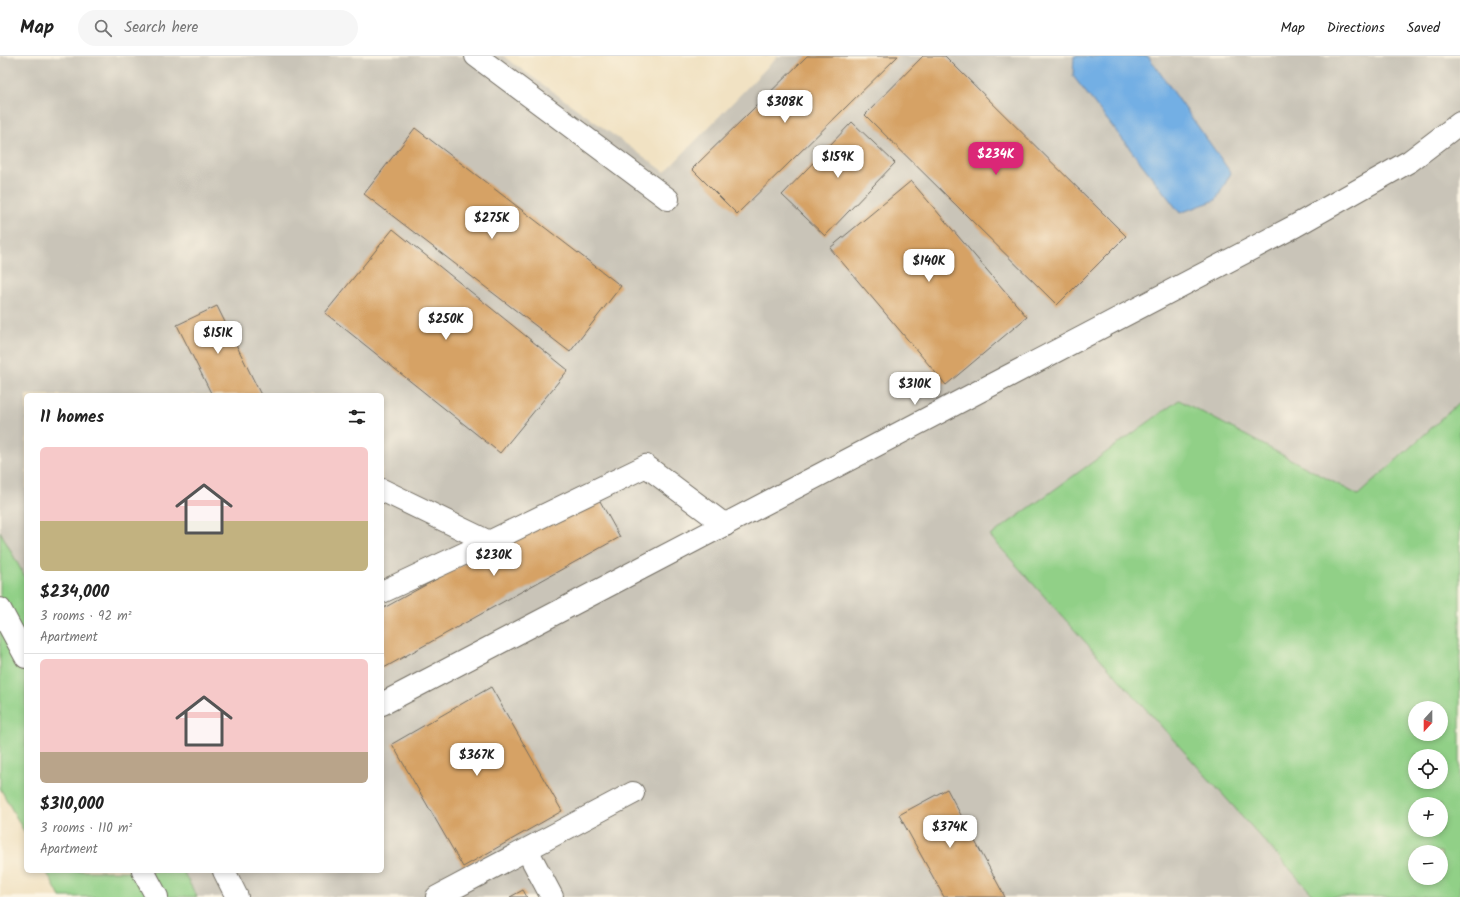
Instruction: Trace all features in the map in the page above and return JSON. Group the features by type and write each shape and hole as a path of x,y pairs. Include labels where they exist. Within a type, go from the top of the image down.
{"street":[{"path":"476,56 668,199"},
{"path":"384,703 1295,226 1410,161 1460,123"},
{"path":"384,591 646,466 725,524"},
{"path":"384,491 489,542"},
{"path":"0,609 24,653"},
{"path":"437,897 634,793"},
{"path":"526,850 552,897"},
{"path":"144,873 157,897"},
{"path":"225,873 238,897"}],"shaded area":[{"path":"0,56 503,56 665,172 778,56 1460,56 1460,402 1358,495 1179,400 990,536 1315,897 197,897 184,873 384,873 384,393 24,393 24,575 0,531"}],"green space":[{"path":"1179,400 1358,495 1460,402 1460,897 1315,897 990,536"},
{"path":"0,531 24,575 24,831 0,788"},
{"path":"47,873 184,873 197,897 60,897"}],"water":[{"path":"1074,56 1148,56 1231,173 1216,200 1180,213 1073,76"}],"building":[{"path":"807,56 898,56 737,214 692,169"},
{"path":"923,56 945,56 1126,236 1057,305 865,115"},
{"path":"852,122 895,163 825,236 782,195"},
{"path":"415,128 621,286 570,352 364,194"},
{"path":"911,181 1027,317 946,385 830,248"},
{"path":"393,229 568,370 500,453 325,313"},
{"path":"217,306 260,393 211,393 177,325"},
{"path":"595,492 620,537 384,668 384,608"},
{"path":"491,687 562,811 463,867 392,744"},
{"path":"947,789 1005,897 944,897 899,815"},
{"path":"523,890 527,897 510,897"}]}
